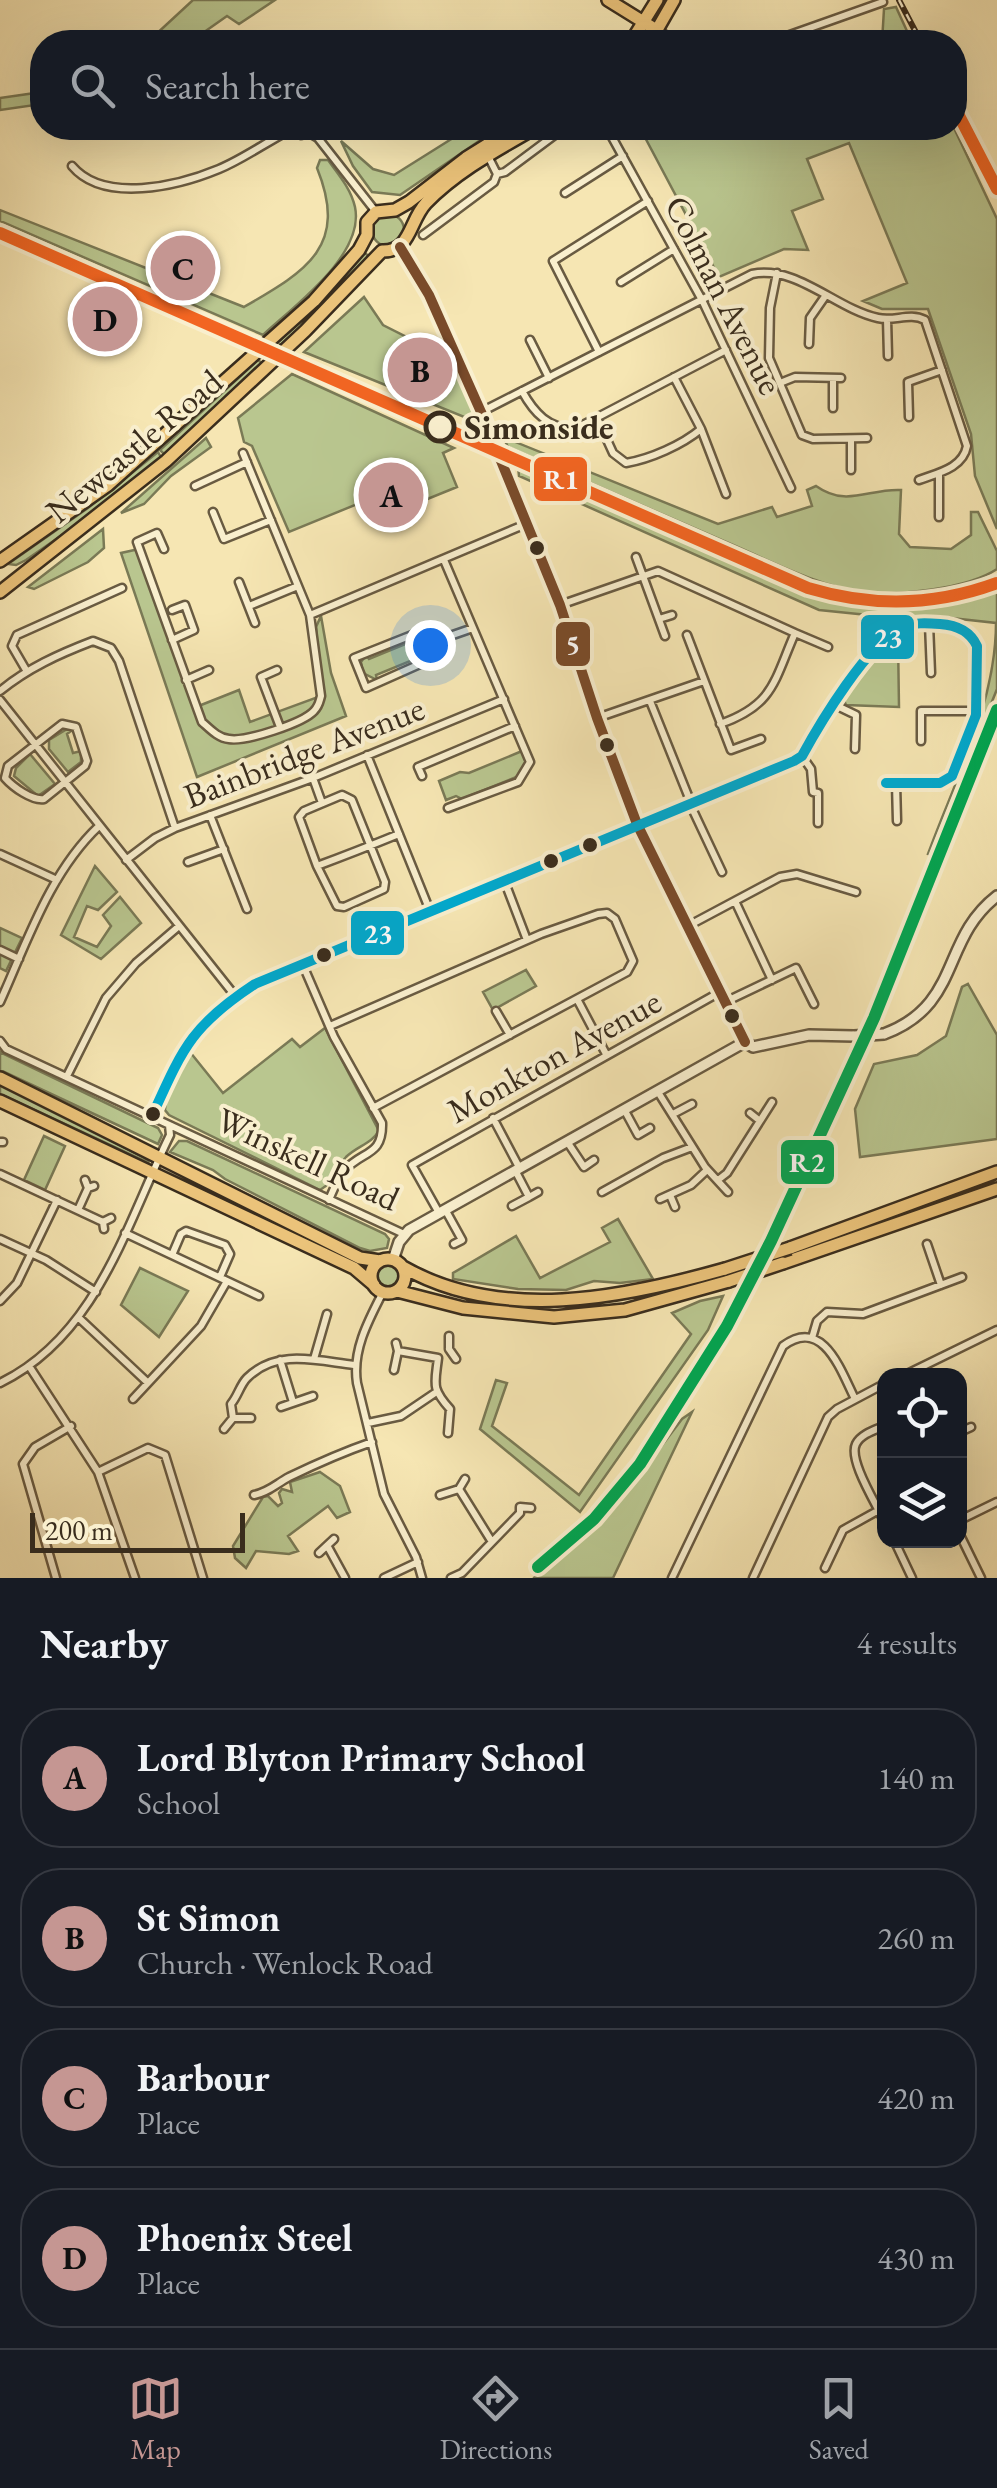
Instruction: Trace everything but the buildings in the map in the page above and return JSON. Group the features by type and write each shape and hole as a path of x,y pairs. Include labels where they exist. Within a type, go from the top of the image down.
{"main road":[{"path":"608,0 656,30"},
{"path":"636,30 657,0"},
{"path":"659,30 674,0"},
{"path":"495,140 395,210 376,212 367,222 370,242 382,250 400,247 424,205 515,140"},
{"path":"395,210 405,218 409,231"},
{"name":"Newcastle Road","path":"0,560 108,485 245,364 340,273 366,235"},
{"name":"Newcastle Road","path":"0,592 166,461 305,331 382,250"},
{"path":"0,560 14,581"},
{"path":"0,1078 347,1251 392,1263 470,1297 533,1307 534,1317"},
{"path":"0,1102 354,1268 378,1288 464,1308 534,1317 625,1310 997,1172"},
{"path":"435,1283 514,1298 591,1299 636,1293 783,1263 997,1189"},
{"path":"378,1288 372,1274 392,1263"},
{"path":"392,1263 406,1278 398,1290"}],"street":[{"path":"804,30 883,2"},
{"path":"72,166 83,179 96,184 130,188 220,169 269,140"},
{"path":"320,140 376,212"},
{"path":"497,174 548,140"},
{"name":"Colman Avenue","path":"614,140 702,300 791,488"},
{"path":"423,235 494,182 497,174 488,156"},
{"path":"565,193 623,156"},
{"path":"599,352 553,261 648,201"},
{"path":"400,247 429,295 502,463 560,605 637,824 745,1042 754,1047 808,1034 884,1034 913,1020 932,1002 966,929 997,896"},
{"path":"621,282 674,248"},
{"path":"481,412 752,274 778,274 875,318 911,316 925,320 967,446 959,462 918,480"},
{"path":"778,274 770,308 769,358 802,434 813,438 867,438"},
{"path":"810,344 810,318 826,295"},
{"path":"887,319 888,356"},
{"path":"530,340 549,378"},
{"path":"522,392 532,410 559,429 575,429 726,350"},
{"path":"909,417 908,382 942,370"},
{"path":"674,377 701,429 726,494"},
{"path":"780,383 795,377 837,378 832,408"},
{"path":"598,418 613,453 626,463 639,461 701,429"},
{"path":"851,439 851,470"},
{"path":"164,549 157,534 137,542 202,722 220,737 231,740 248,738 310,715 321,696 310,615 243,453"},
{"path":"195,486 247,462"},
{"path":"939,473 939,517"},
{"path":"213,512 224,538 271,520"},
{"path":"310,615 526,524"},
{"path":"636,557 665,636"},
{"path":"444,560 530,762 518,782 448,808"},
{"path":"560,605 658,571 828,647"},
{"path":"239,582 256,623"},
{"path":"249,606 298,586"},
{"path":"26,670 12,646 17,634 122,588"},
{"path":"172,610 184,606 194,630 172,640"},
{"path":"659,619 672,615"},
{"path":"152,1116 192,1035 236,997 302,963 802,756 853,675 893,633 913,624 948,624 973,637 977,646 976,711 952,776 940,784 886,783"},
{"path":"929,624 931,673"},
{"path":"424,645 473,628"},
{"path":"416,632 424,645 430,660 366,688 354,658 416,632"},
{"path":"720,724 747,714 766,698 795,633"},
{"path":"687,634 731,750 762,739"},
{"path":"0,692 26,670 94,641 111,648 119,661 175,828"},
{"path":"186,680 210,670"},
{"path":"276,670 261,677 280,727"},
{"path":"597,718 704,680"},
{"name":"Bainbridge Avenue","path":"126,860 175,828 313,778 504,699"},
{"path":"0,700 236,997"},
{"path":"650,700 722,872"},
{"path":"833,704 856,715 855,749"},
{"path":"921,741 921,711 976,711"},
{"path":"62,724 76,727 86,766 38,800 6,778 8,766 34,744 62,724"},
{"path":"422,776 418,767 516,726"},
{"path":"367,756 430,911"},
{"path":"802,756 811,769 813,792 818,792 818,823"},
{"path":"313,778 322,803"},
{"path":"896,783 897,820"},
{"path":"348,797 370,845 385,882 384,889 344,907 334,905 298,816 322,803 348,797"},
{"path":"210,815 247,908"},
{"path":"0,1002 57,880 98,826"},
{"path":"317,866 399,834"},
{"path":"188,862 224,850"},
{"path":"0,854 57,880"},
{"path":"686,927 780,877 797,874 856,892"},
{"path":"504,880 528,940"},
{"path":"736,901 772,980"},
{"path":"330,1026 528,940 606,913 615,919 633,962 627,972 374,1108"},
{"path":"67,1076 106,998 136,963 179,926"},
{"path":"0,950 19,959"},
{"path":"302,963 330,1026 382,1122 377,1148 342,1173 329,1200"},
{"name":"Monkton Avenue","path":"442,1213 412,1166 606,1054 722,997 796,968 814,1004"},
{"path":"577,999 606,1054"},
{"path":"496,1011 510,1035"},
{"name":"Winskell Road","path":"0,1041 6,1049 404,1234 745,1042"},
{"path":"658,1092 707,1170 728,1192"},
{"path":"718,1180 727,1173 772,1102"},
{"path":"673,1114 692,1104"},
{"path":"625,1111 638,1135 650,1128"},
{"path":"750,1113 760,1121"},
{"path":"493,1118 529,1196"},
{"path":"0,1383 57,1343 79,1318 125,1233 170,1136 169,1125"},
{"path":"568,1143 584,1167 594,1160"},
{"path":"602,1192 692,1146"},
{"path":"660,1198 691,1185 707,1170"},
{"path":"0,1174 106,1223"},
{"path":"78,1210 89,1185"},
{"path":"512,1206 538,1192"},
{"path":"670,1194 675,1207"},
{"path":"0,1301 32,1255 56,1200"},
{"path":"442,1213 462,1240 454,1244"},
{"path":"133,1399 200,1326 223,1279 230,1254 225,1245 186,1231 172,1255"},
{"path":"125,1233 259,1296"},
{"path":"392,1263 404,1234"},
{"path":"0,1239 46,1260 96,1292"},
{"path":"926,1244 942,1284"},
{"path":"812,1338 820,1314 863,1314 962,1277"},
{"path":"378,1288 354,1364 384,1494 422,1578"},
{"path":"314,1359 327,1314"},
{"path":"79,1318 147,1382"},
{"path":"919,1368 997,1330"},
{"path":"449,1336 449,1349 456,1359"},
{"path":"672,1578 778,1353 790,1340 812,1338 828,1346 855,1398"},
{"path":"394,1370 397,1347 438,1358"},
{"path":"448,1433 450,1409 435,1393 438,1358 449,1349"},
{"path":"233,1418 230,1404 239,1395 245,1379 280,1360 354,1364"},
{"path":"280,1360 293,1402"},
{"path":"29,1366 98,1472 135,1578"},
{"path":"753,1578 822,1428 838,1409 877,1388"},
{"path":"368,1423 401,1416 435,1393"},
{"path":"281,1407 313,1396"},
{"path":"233,1418 251,1418"},
{"path":"224,1429 233,1418"},
{"path":"42,1578 55,1576 23,1464 35,1447 71,1426"},
{"path":"967,1428 971,1426"},
{"path":"877,1429 864,1435 854,1450 854,1459 877,1506"},
{"path":"254,1495 272,1492 286,1478 372,1442"},
{"path":"98,1472 148,1448 165,1455 203,1578"},
{"path":"440,1495 459,1490 465,1479"},
{"path":"459,1490 492,1542"},
{"path":"511,1501 520,1508 531,1508"},
{"path":"967,1517 997,1502"},
{"path":"451,1578 462,1573 520,1514 520,1508"},
{"path":"825,1568 843,1530 877,1511"},
{"path":"319,1552 334,1539"},
{"path":"328,1547 345,1578"},
{"path":"898,1548 912,1578"},
{"path":"966,1548 981,1578"},
{"path":"384,1578 418,1562"}],"green space":[{"path":"193,0 275,0 239,24 227,16 207,30 161,30"},
{"path":"896,7 907,30 883,30 884,9"},
{"path":"30,94 30,106 0,110 0,98"},
{"path":"450,140 480,140 400,195 372,192 341,141 373,169 394,175"},
{"path":"646,140 960,140 997,219 997,529 975,476 971,434 928,309 882,309 863,301 907,283 849,143 807,159 823,199 792,211 808,250 784,249 719,277"},
{"path":"320,160 328,160 348,188 355,207 355,225 349,243 324,278 263,335 0,221 0,210 244,307 286,281 316,254 328,218 317,168"},
{"path":"388,214 399,219 404,230 399,241 388,246 377,241 372,230 377,219"},
{"path":"363,252 369,256 350,281 282,346 278,342 334,290"},
{"path":"364,297 383,325 452,360 479,423 304,352"},
{"path":"258,360 263,364 166,456 160,450"},
{"path":"292,374 454,448 443,453 457,487 398,511 389,491 289,532 252,446 244,442 238,418"},
{"path":"503,437 718,524 772,507 777,517 812,506 807,490 816,486 838,496 901,490 899,534 910,547 951,549 971,535 971,512 978,512 997,551 997,569 968,582 913,592 845,589 776,564 508,447"},
{"path":"206,438 211,447 171,476 144,504 121,513"},
{"path":"158,452 162,459 101,508 26,560 8,564 88,508"},
{"path":"518,466 807,592 871,606 914,606 966,597 997,585 997,689 931,855 928,854 982,712 996,623 819,610 519,476"},
{"path":"103,529 104,548 88,562 34,589 28,587"},
{"path":"139,549 196,707 239,690 250,722 321,696 316,627 321,616 331,673 346,716 197,777 121,553"},
{"path":"407,638 421,646 423,656 417,662 415,659 376,675 377,680 363,673 361,662 366,655 369,659 408,643"},
{"path":"898,639 899,707 846,705 843,698 855,682"},
{"path":"67,729 71,731 67,734 73,753 81,751 81,762 68,772 49,749 49,740"},
{"path":"522,751 527,764 519,776 462,799 456,796 446,800 439,781"},
{"path":"30,754 55,784 38,796 14,776 16,768"},
{"path":"95,866 117,892 98,910 87,906 74,937 97,947 111,926 103,915 120,897 141,923 101,959 61,935"},
{"path":"0,928 22,938 6,971 0,968"},
{"path":"526,970 536,986 493,1010 483,992"},
{"path":"968,984 997,1035 997,1139 860,1157 855,1109 874,1064 917,1055 946,1036 962,987"},
{"path":"325,1028 379,1131 346,1157 320,1190 165,1110 166,1098 190,1052 223,1093 292,1039 300,1047"},
{"path":"0,1052 158,1128 162,1135 158,1144 0,1070"},
{"path":"0,1084 145,1158 149,1163 0,1094"},
{"path":"44,1136 65,1146 45,1190 24,1180"},
{"path":"179,1141 187,1141 385,1234 389,1239 387,1248 360,1248 213,1170 170,1152"},
{"path":"618,1219 653,1279 594,1281 566,1290 518,1289 453,1279 453,1273 516,1236 540,1278 610,1242 602,1228"},
{"path":"388,1264 400,1276 388,1288 376,1276"},
{"path":"140,1268 188,1291 159,1337 121,1305"},
{"path":"723,1296 708,1330 580,1512 480,1429 496,1380 507,1383 492,1426 579,1495 691,1334 672,1313"},
{"path":"692,1412 613,1578 534,1578 561,1549 615,1507 682,1419"},
{"path":"320,1472 340,1486 350,1512 337,1518 328,1506 288,1536 298,1551 256,1551 246,1568 235,1558 233,1546 263,1497 268,1496 278,1506 282,1503 282,1489 292,1492 290,1482"}],"railway":[{"path":"899,0 915,30"},
{"path":"967,131 997,189"},
{"path":"538,1567 594,1519 640,1464 727,1326 771,1241 874,1018 997,710"}],"transit line":[{"name":"R1","path":"967,131 997,189"},
{"name":"R1","path":"0,233 808,588 855,598 903,601 950,596 997,583"},
{"name":"5","path":"400,247 429,295 481,412 560,605 637,824 745,1042"},
{"name":"23","path":"152,1116 191,1040 216,1013 255,984 794,761 802,756 860,666 888,636 920,623 962,630 977,646 976,715 952,776 940,783 886,783"},
{"name":"R2","path":"538,1567 594,1519 640,1464 727,1326 771,1241 874,1018 997,710"}],"place":[{"name":"Barbour","path":"183,268"},
{"name":"Phoenix Steel","path":"105,319"},
{"name":"St Simon","path":"420,370"},
{"name":"Simonside","path":"440,427"},
{"name":"Lord Blyton Primary School","path":"391,495"}]}
